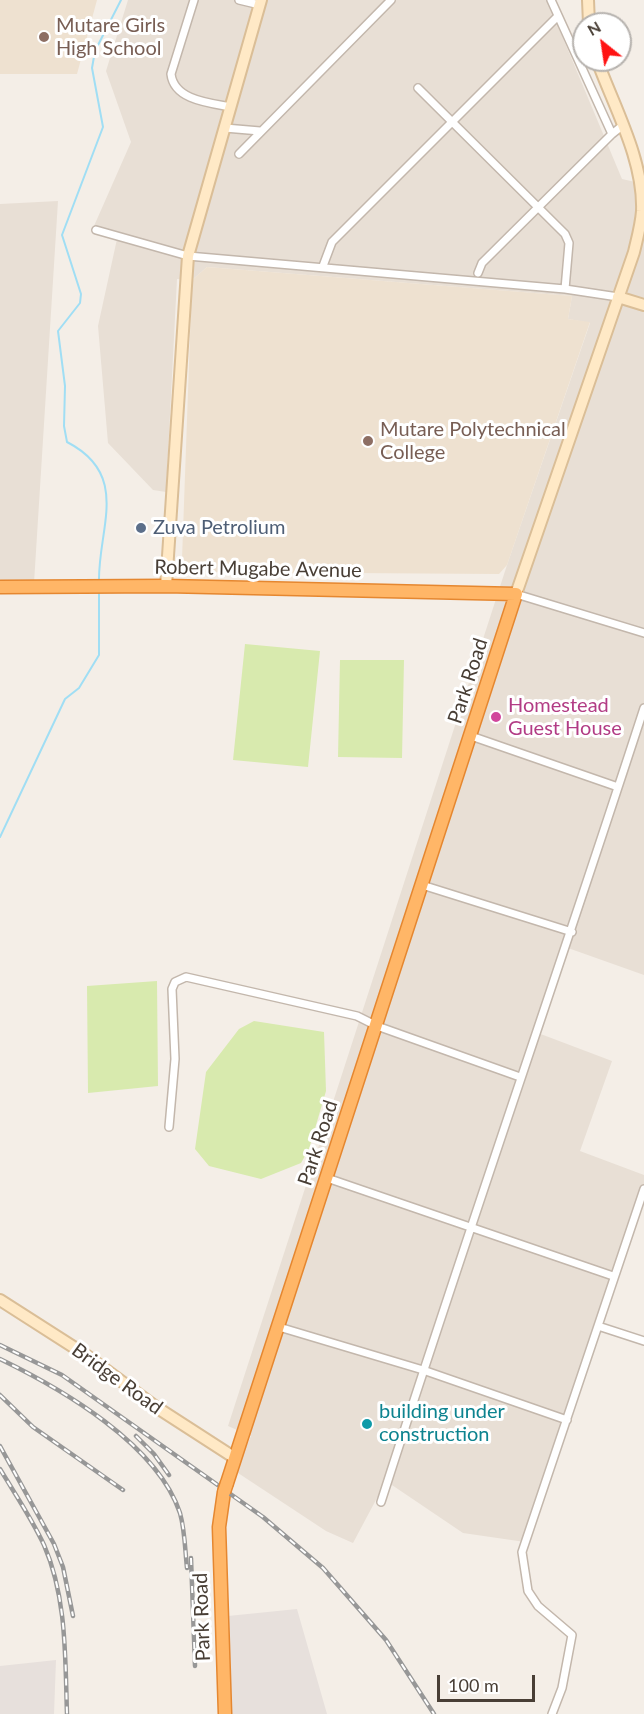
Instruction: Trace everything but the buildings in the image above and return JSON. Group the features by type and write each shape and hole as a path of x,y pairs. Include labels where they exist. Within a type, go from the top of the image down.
{"highway":[{"name":"Robert Mugabe Avenue","path":"0,587 166,586 516,594"},
{"name":"Park Road","path":"225,1714 219,1527 226,1487 516,594"}],"street":[{"path":"195,0 171,74 172,83 177,90 202,101 231,107"},
{"path":"166,586 188,256 261,2 239,0"},
{"path":"239,154 391,0"},
{"path":"551,0 612,135"},
{"path":"323,266 332,242 558,16"},
{"path":"602,72 640,183 642,210 634,252 516,594 644,633"},
{"path":"417,88 565,234 569,243 565,289"},
{"path":"478,273 482,263 622,126"},
{"path":"225,128 260,131"},
{"path":"96,230 188,256 323,266 565,289 618,297 644,305"},
{"path":"381,1502 520,1077 572,932 644,708"},
{"path":"471,736 618,788"},
{"path":"422,885 572,932"},
{"path":"169,1127 175,1059 171,997 173,985 182,978 194,978 246,989 357,1016 377,1026 520,1077"},
{"path":"327,1178 613,1276"},
{"path":"552,1714 562,1688 572,1635 538,1606 528,1591 522,1552 644,1189"},
{"name":"Bridge Road","path":"0,1300 86,1355 156,1407 235,1458"},
{"path":"598,1326 644,1341"},
{"path":"279,1327 423,1370 567,1420"}],"shaded area":[{"name":"Mutare Girls High School","path":"0,0 97,0 77,74 0,74"},
{"path":"128,0 547,0 572,60 572,72 577,72 622,179 644,184 644,975 568,948 538,1033 612,1061 580,1151 644,1175 644,1191 525,1542 463,1533 386,1481 353,1543 326,1531 235,1471 251,1436 228,1426 507,565 590,323 568,319 572,296 207,267 192,280 177,279 166,492 153,490 108,443 98,326 117,239 94,226 131,142 106,71"},
{"path":"58,201 34,583 0,583 0,204"},
{"name":"Mutare Polytechnical College","path":"207,267 572,296 568,319 590,322 507,565 499,574 195,572 182,559 192,280"},
{"path":"297,1609 327,1714 229,1714 228,1616"},
{"path":"56,1660 54,1714 0,1714 0,1666"}],"green space":[{"path":"245,644 320,651 308,767 233,760"},
{"path":"340,660 404,660 402,758 338,757"},
{"path":"157,981 158,1086 88,1093 87,986"},
{"path":"254,1021 324,1032 326,1091 309,1149 301,1163 261,1179 209,1166 195,1149 206,1072 239,1029"}],"waterway":[{"path":"99,581 107,504 105,487 99,470 87,455 67,442 64,426 65,386 58,331 80,303 81,294 62,235 103,127 92,68 95,51 121,0"},
{"path":"0,837 65,699 79,688 99,655 99,590"}],"railway":[{"path":"0,1345 62,1375 263,1517 323,1568 386,1640 434,1714"},
{"path":"0,1359 51,1386 105,1421 151,1464 168,1488 180,1513 187,1568"},
{"path":"0,1395 33,1427 123,1490"},
{"path":"136,1436 154,1454 169,1475"},
{"path":"0,1446 54,1544 63,1567 73,1616"},
{"path":"0,1469 34,1526 52,1565 61,1607 67,1714"},
{"path":"191,1558 195,1666"}],"place":[{"name":"Mutare Girls High School","path":"44,37"},
{"name":"Mutare Polytechnical College","path":"368,441"},
{"name":"Zuva Petrolium","path":"141,528"},
{"name":"Homestead Guest House","path":"496,717"},
{"name":"building under construction","path":"367,1424"}]}
